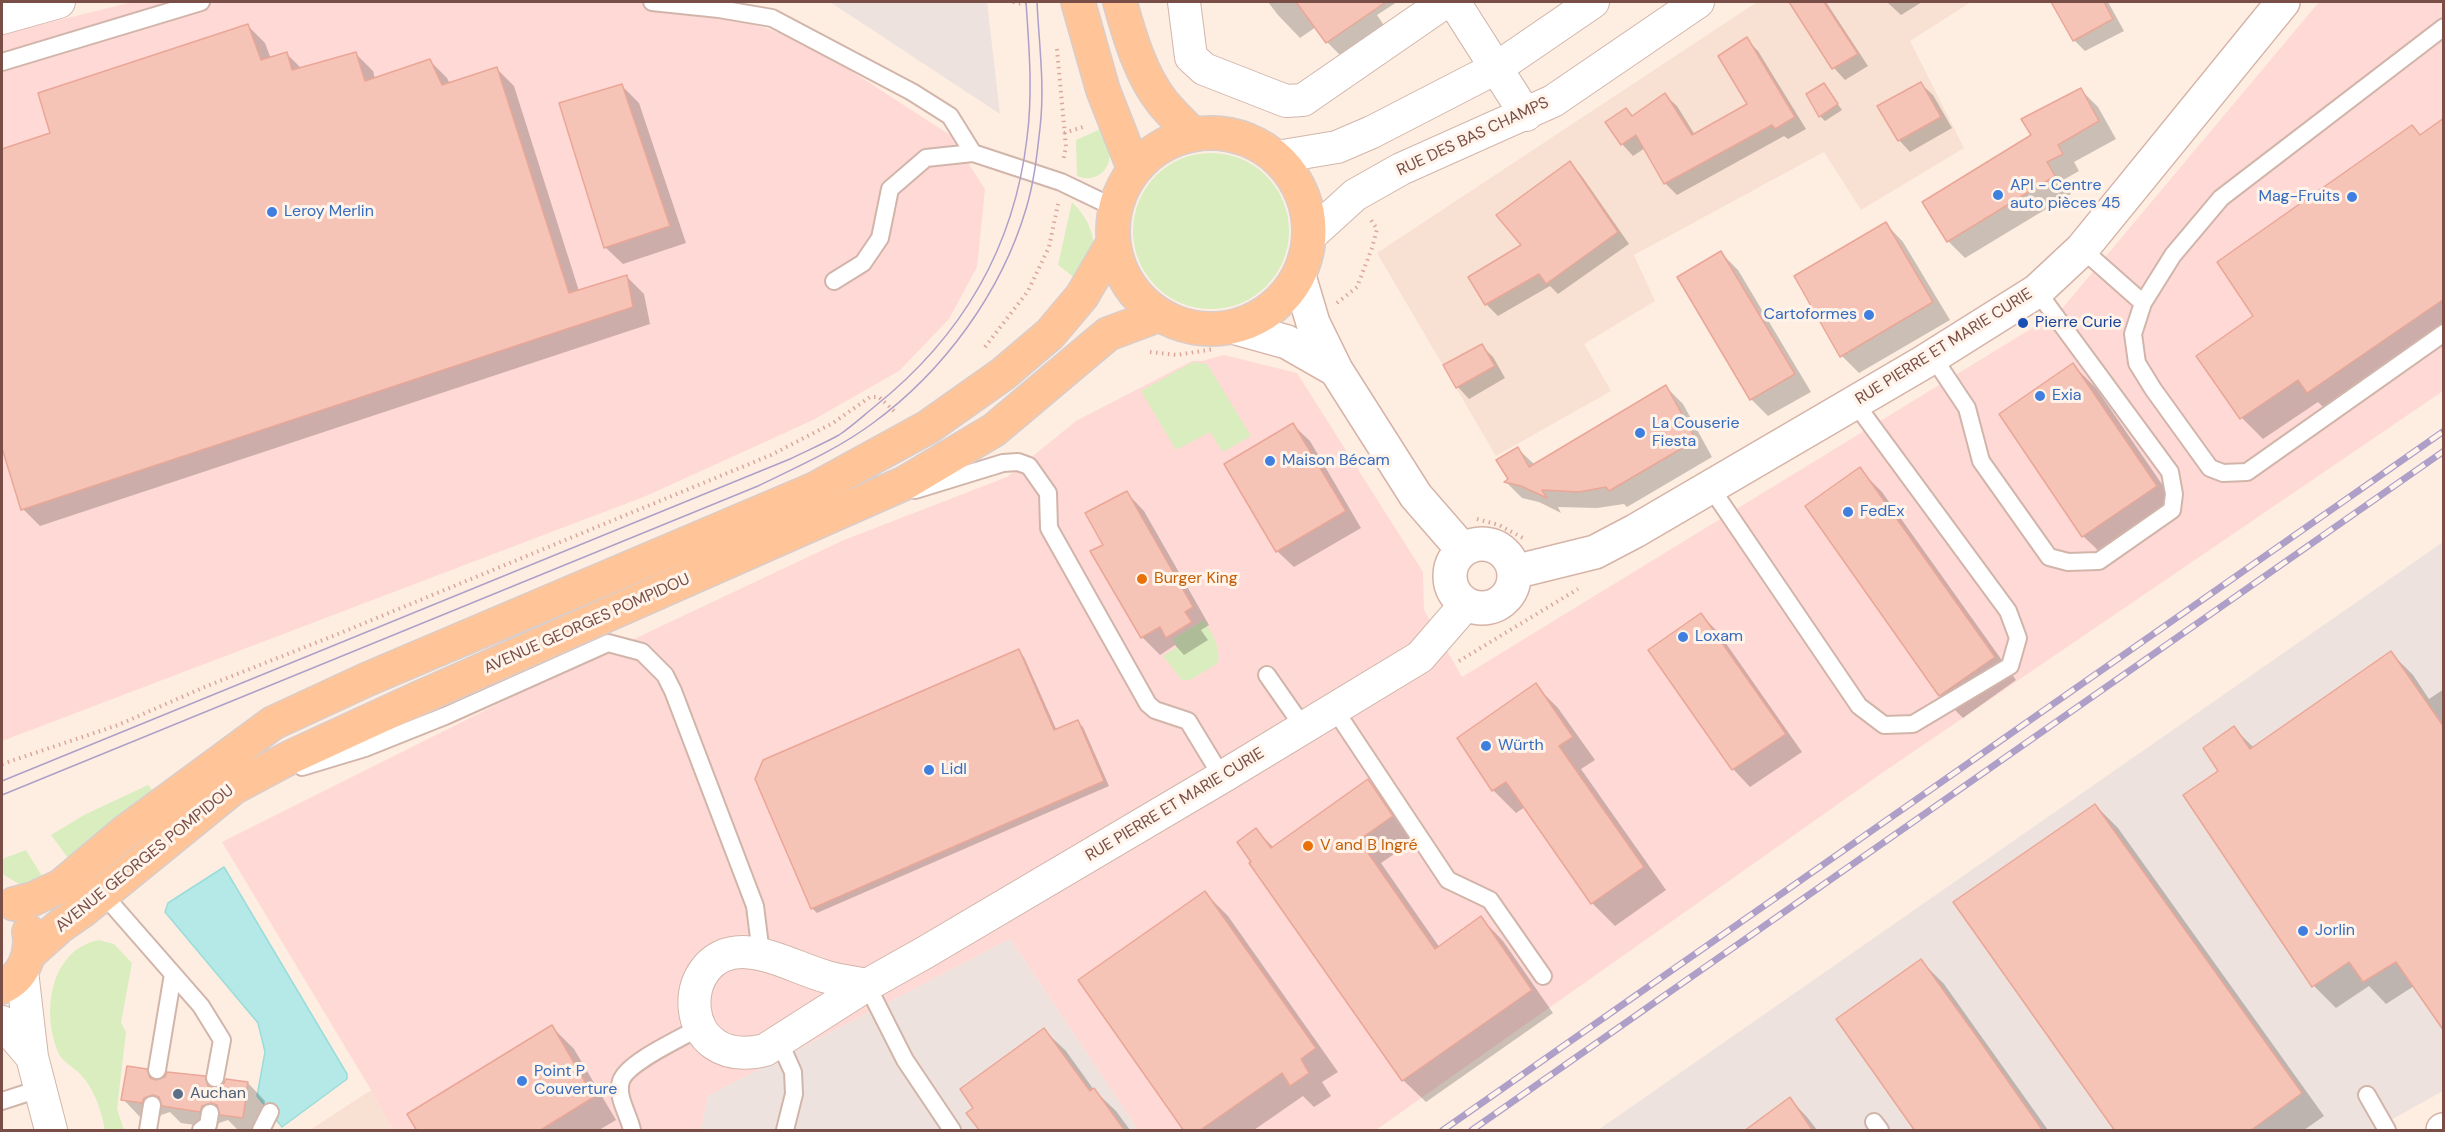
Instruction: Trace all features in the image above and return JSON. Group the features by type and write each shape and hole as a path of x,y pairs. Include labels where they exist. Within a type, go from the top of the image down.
{"main road":[{"path":"1078,2 1103,90 1134,169"},
{"path":"1120,2 1143,67 1155,91 1192,134"},
{"path":"1215,132 1238,136 1259,144 1277,157 1296,180 1307,207 1310,236 1307,257 1299,276 1282,299 1227,338 1208,329 1182,325 1159,315 1136,296 1121,271 1113,243 1115,208 1134,169 1150,153 1170,141 1192,134 1215,132"},
{"name":"AVENUE GEORGES POMPIDOU","path":"8,900 33,899 62,886 125,832 273,723 368,679 826,484 928,427 1003,374 1050,334 1082,296 1113,243"},
{"name":"AVENUE GEORGES POMPIDOU","path":"17,971 58,927 103,894 233,788 291,757 417,699 905,483 994,430 1108,334 1159,315"},
{"path":"8,900 23,915 31,941 17,971"}],"street":[{"path":"2,18 58,2"},
{"path":"1184,2 1191,57 1204,69 1286,101 1303,100 1445,2"},
{"path":"1454,2 1498,67 1526,115"},
{"path":"1277,157 1336,147 1372,132 1498,67 1593,2"},
{"name":"RUE DES BAS CHAMPS","path":"1310,236 1355,195 1401,169 1553,101 1698,2"},
{"name":"RUE PIERRE ET MARIE CURIE","path":"1514,573 1595,552 1711,488 1933,357 2037,291 2082,249 2283,2"},
{"path":"1299,276 1313,323 1336,370 1416,496 1462,550"},
{"path":"1227,338 1287,342 1336,370"},
{"path":"1480,544 1499,549 1506,555 1514,573 1510,592 1495,606 1485,608 1466,604 1458,599 1449,575 1456,557 1462,550 1480,544"},
{"name":"RUE PIERRE ET MARIE CURIE","path":"700,1027 704,1035 717,1046 732,1053 748,1054 765,1050 867,985 919,957 1335,710 1420,657 1466,604"},
{"path":"700,1027 693,1004 702,975 712,963 741,952 760,954 828,978 867,985"},
{"path":"17,971 32,1057 51,1131"},
{"path":"2,1022 32,1057"}],"lane":[{"path":"2,62 201,2"},
{"path":"652,2 719,9 772,18 912,92 950,116 973,153"},
{"path":"2444,27 2221,198 2173,255 2143,303 2133,334 2137,363 2153,389 2210,468 2223,474 2247,471 2444,333"},
{"path":"834,280 863,263 880,238 890,189 926,158 973,153 1061,182 1115,208"},
{"path":"2082,249 2143,303"},
{"path":"1933,357 1968,408 1981,461 2049,556 2068,562 2099,561 2172,510 2174,494 2170,472 2037,291"},
{"path":"1711,488 1859,706 1884,725 1914,724 2010,666 2018,638 2008,611 1855,403"},
{"path":"826,518 1003,463 1018,462 1029,466 1048,493 1049,528 1148,704 1155,710 1188,721 1222,777"},
{"path":"233,788 365,748 445,716 608,643 642,652 665,675 755,906 760,954"},
{"path":"1267,675 1304,728"},
{"path":"1335,710 1448,880 1490,900 1544,976"},
{"path":"103,894 201,1006 222,1040 215,1078"},
{"path":"157,1070 173,974"},
{"path":"867,985 906,1060 952,1131"},
{"path":"632,1131 630,1118 621,1099 621,1082 630,1068 700,1027"},
{"path":"778,1041 793,1072 794,1094 785,1131"},
{"path":"2,1101 39,1089"},
{"path":"2367,1095 2387,1131"},
{"path":"148,1131 152,1105"},
{"path":"261,1131 270,1112"},
{"path":"201,1131 208,1125 210,1113"}],"path":[{"path":"1014,2 1016,4 1029,2"},
{"path":"1057,39 1066,147 1063,163"},
{"path":"979,354 1028,291 1049,247 1060,194"},
{"path":"1334,306 1357,287 1372,248 1377,230 1367,213"},
{"path":"1146,352 1177,355 1227,338"},
{"path":"2,764 118,725 207,686 771,455 833,423 870,397 879,397 900,417"},
{"path":"1472,517 1499,525 1530,542"}],"shaded area":[{"path":"133,2 680,2 695,5 805,41 950,135 985,189 977,267 949,319 899,371 813,420 646,496 2,741 2,34"},
{"path":"830,2 987,2 1000,114"},
{"path":"1757,2 1971,2 1910,41 1964,148 1861,210 1824,152 1634,255 1655,301 1584,344 1611,391 1496,456 1377,253"},
{"path":"2319,2 2443,2 2443,391 1882,773 1376,1130 1138,1130 1010,939 708,1096 701,1130 393,1130 222,842 530,688 844,540 1007,477 1076,421 1192,361 1202,361 1224,355 1297,373 1423,572 1424,610 1462,677 2060,311"},
{"path":"2443,542 2443,1091 2373,1130 1598,1130"},
{"path":"1010,939 1138,1130 701,1130 708,1096"},
{"path":"371,1090 393,1130 310,1130"}],"green space":[{"path":"1103,128 1110,154 1107,167 1094,177 1077,176 1076,140"},
{"path":"1211,153 1241,159 1266,176 1283,201 1289,231 1283,261 1266,286 1241,303 1211,309 1181,303 1156,286 1139,261 1133,231 1139,201 1156,176 1181,159"},
{"path":"1072,202 1086,219 1093,240 1091,258 1077,280 1058,265"},
{"path":"1193,362 1207,364 1251,436 1223,452 1210,432 1176,450 1141,391"},
{"path":"1204,620 1217,646 1218,663 1190,680 1182,680 1163,656 1177,647 1173,639"},
{"path":"148,785 155,793 71,862 51,835 84,815"},
{"path":"26,850 45,881 19,884 2,874 2,859"},
{"path":"99,940 114,944 132,963 121,1023 126,1032 117,1109 124,1130 105,1130 99,1107 89,1085 59,1054 51,1021 54,986 60,970 69,956 82,946"}],"water":[{"path":"224,867 347,1074 347,1079 282,1127 257,1096 265,1052 258,1023 165,912 168,903"}],"building":[{"path":"1296,2 1386,2 1326,43"},
{"path":"1789,2 1824,2 1858,54 1832,69"},
{"path":"2051,2 2104,2 2113,19 2073,41"},
{"name":"Leroy Merlin","path":"248,24 261,60 287,52 292,70 356,52 365,81 430,59 442,85 497,67 569,293 627,275 633,307 21,510 2,448 2,149 50,133 38,93"},
{"path":"1747,37 1795,117 1775,129 1772,125 1664,184 1636,135 1621,145 1605,122 1626,108 1632,116 1665,93 1692,135 1747,104 1718,56"},
{"path":"1921,82 1941,117 1898,141 1877,106"},
{"path":"1824,83 1838,104 1819,117 1806,94"},
{"path":"622,84 670,226 604,248 559,103"},
{"path":"2081,88 2099,121 2058,145 2063,154 2047,162 2055,176 1947,242 1922,202 2031,135 2021,119"},
{"path":"2444,118 2444,299 2307,393 2298,380 2240,419 2196,356 2253,316 2217,262 2412,125 2420,135"},
{"path":"1570,161 1618,232 1546,284 1539,274 1485,305 1468,277 1521,245 1496,215"},
{"path":"1886,222 1933,302 1840,357 1794,276"},
{"path":"1721,251 1795,374 1750,400 1677,277"},
{"path":"1482,344 1495,366 1456,388 1443,365"},
{"path":"2073,363 2157,486 2082,537 1999,414"},
{"name":"La Couserie Fiesta","path":"1666,385 1696,440 1609,491 1606,487 1579,492 1542,490 1547,498 1521,486 1504,482 1508,479 1496,460 1518,447 1529,467"},
{"path":"1293,423 1346,511 1276,552 1224,464"},
{"path":"1860,467 1995,657 1939,696 1805,506"},
{"name":"Burger King","path":"1127,491 1193,607 1185,612 1192,622 1166,638 1160,627 1141,638 1090,551 1103,545 1085,513"},
{"path":"1701,613 1786,734 1732,770 1648,650"},
{"name":"Lidl","path":"1019,649 1054,730 1078,720 1104,781 811,909 755,779 763,760"},
{"path":"2391,651 2444,727 2444,1031 2396,962 2363,982 2349,962 2312,987 2183,795 2218,771 2203,748 2234,726 2250,749"},
{"path":"1536,683 1573,737 1559,746 1644,867 1591,904 1506,782 1492,791 1457,738"},
{"path":"1368,779 1393,816 1359,840 1435,949 1481,916 1532,990 1402,1081 1249,863 1251,862 1237,842 1256,828 1271,848"},
{"path":"2095,804 2302,1093 2250,1131 2115,1131 1953,902"},
{"path":"1205,891 1316,1048 1301,1059 1309,1073 1290,1086 1282,1073 1199,1131 1184,1131 1078,980"},
{"path":"1921,959 2043,1131 1915,1131 1836,1019"},
{"name":"Point P Couverture","path":"552,1025 594,1097 539,1131 417,1131 407,1114"},
{"path":"1044,1028 1090,1091 1094,1088 1125,1131 980,1131 966,1113 973,1108 960,1089"},
{"path":"127,1066 147,1069 150,1078 156,1080 165,1077 167,1072 205,1076 208,1086 214,1088 223,1085 226,1079 248,1082 243,1118 220,1115 217,1105 211,1103 202,1106 200,1112 162,1106 159,1097 153,1095 144,1098 142,1103 121,1100"},
{"path":"1790,1097 1813,1131 1744,1131"}],"tram line":[{"path":"2,781 790,459 848,429 905,380 933,351 958,320 979,288 996,253 1010,217 1027,138 1030,87 1026,2"},
{"path":"2,795 758,486 832,449 873,423 923,379 967,328 1002,271 1015,240 1031,189 1040,128 1042,81 1037,2"}],"railway":[{"path":"1443,1130 2444,431"},
{"path":"1472,1130 2444,451"}],"place":[{"name":"API - Centre auto pièces 45","path":"1998,195"},
{"name":"Mag-Fruits","path":"2352,197"},
{"name":"Leroy Merlin","path":"272,212"},
{"name":"Cartoformes","path":"1869,315"},
{"name":"Pierre Curie","path":"2023,323"},
{"name":"Exia","path":"2040,396"},
{"name":"La Couserie Fiesta","path":"1640,433"},
{"name":"Maison Bécam","path":"1270,461"},
{"name":"FedEx","path":"1848,512"},
{"name":"Burger King","path":"1142,579"},
{"name":"Loxam","path":"1683,637"},
{"name":"Würth","path":"1486,746"},
{"name":"Lidl","path":"929,770"},
{"name":"V and B Ingré","path":"1308,846"},
{"name":"Jorlin","path":"2303,931"},
{"name":"Point P Couverture","path":"522,1081"},
{"name":"Auchan","path":"178,1094"}]}
